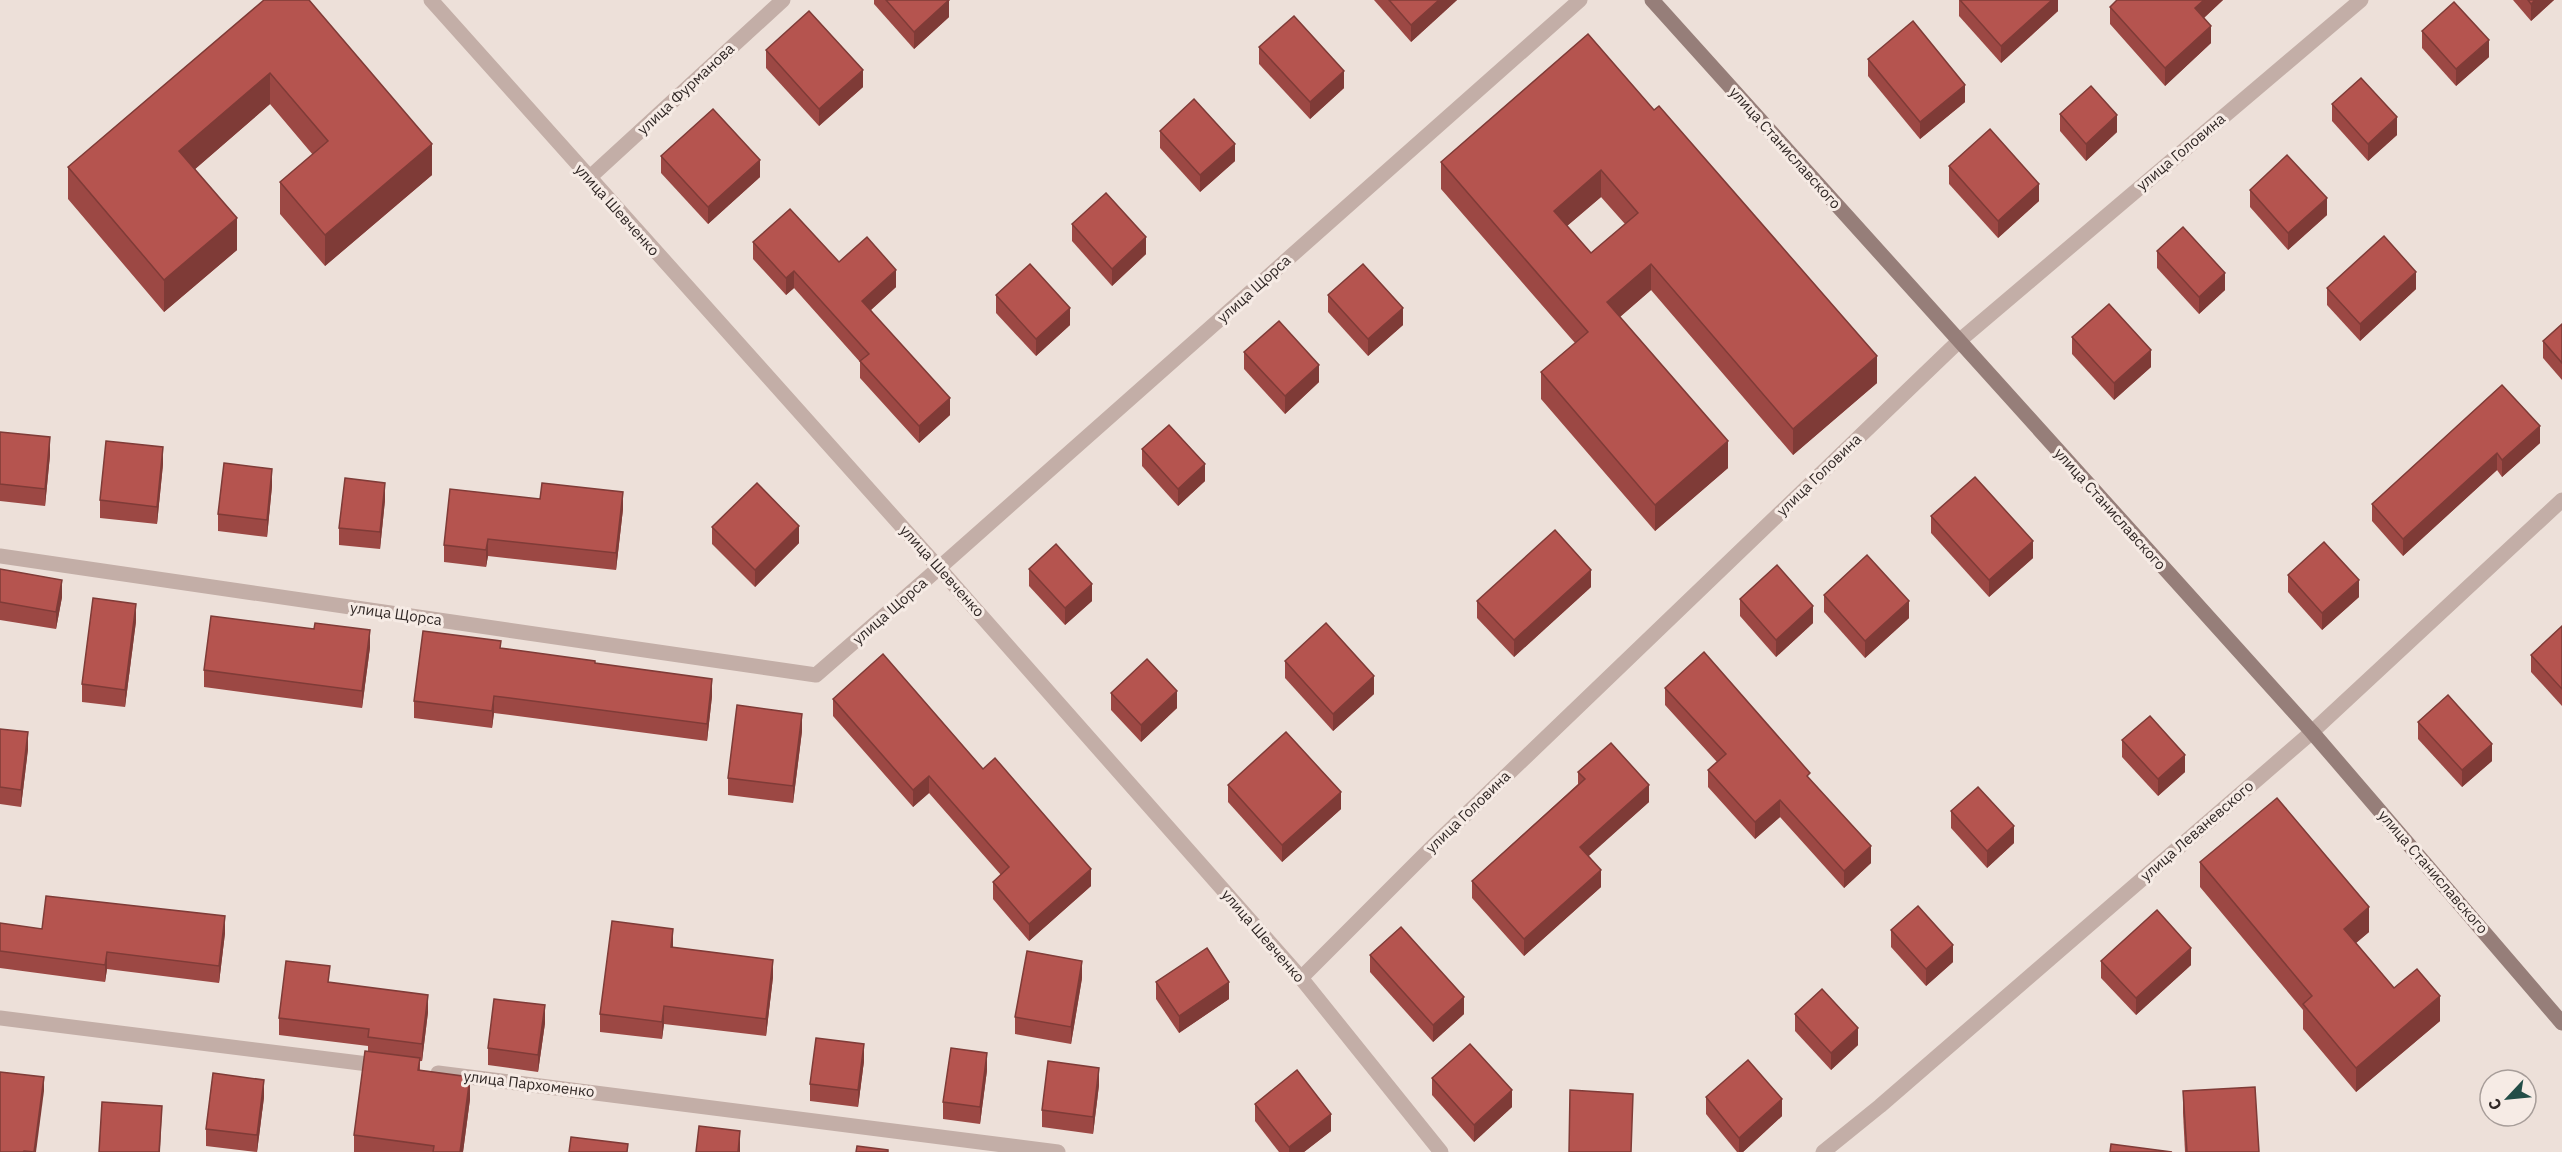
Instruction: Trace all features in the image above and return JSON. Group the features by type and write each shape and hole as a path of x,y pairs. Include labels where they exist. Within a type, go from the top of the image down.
{"street":[{"name":"улица Шевченко","path":"431,0 939,568 1301,978 1441,1152"},
{"name":"улица Фурманова","path":"589,178 783,0"},
{"name":"улица Щорса","path":"0,556 816,675 1580,0"},
{"name":"улица Станиславского","path":"1652,0 2312,732 2562,1023"},
{"name":"улица Головина","path":"1301,978 1432,846 1959,341 2361,0"},
{"name":"улица Леваневского","path":"1823,1152 1880,1106 2312,732 2562,500"},
{"path":"0,1018 402,1068"},
{"name":"улица Пархоменко","path":"426,1071 1058,1152"}],"building":[{"path":"264,0 309,0 432,144 325,235 280,182 328,141 270,73 179,151 237,218 164,280 68,167"},
{"path":"886,0 949,0 914,32"},
{"path":"1389,0 1439,0 1411,25"},
{"path":"1960,0 2052,0 2001,46"},
{"path":"2117,0 2204,0 2195,8 2211,26 2165,68 2110,7"},
{"path":"2454,2 2489,40 2456,69 2422,31"},
{"path":"809,11 863,70 819,109 766,50"},
{"path":"1294,16 1344,71 1310,102 1259,47"},
{"path":"1913,21 1965,85 1920,122 1868,59"},
{"path":"1588,34 1654,110 1659,106 1877,356 1793,429 1651,264 1607,302 1728,441 1655,505 1541,372 1588,332 1441,162","holes":["1601,170 1638,213 1591,253 1554,211"]},
{"path":"2361,78 2397,117 2368,144 2332,104"},
{"path":"2091,86 2117,115 2086,144 2060,114"},
{"path":"1194,99 1235,144 1200,175 1160,131"},
{"path":"713,109 760,160 708,207 661,156"},
{"path":"1990,129 2039,184 1998,221 1949,166"},
{"path":"2287,155 2327,198 2288,233 2250,190"},
{"path":"1106,193 1146,237 1112,269 1072,224"},
{"path":"790,209 839,262 867,237 896,270 862,301 950,398 919,426 860,361 869,354 794,271 786,278 753,242"},
{"path":"2183,227 2225,273 2199,297 2157,251"},
{"path":"2384,236 2416,272 2360,324 2327,288"},
{"path":"1030,264 1070,308 1036,339 996,295"},
{"path":"1363,264 1403,308 1368,339 1328,295"},
{"path":"2109,304 2151,350 2114,383 2072,337"},
{"path":"1279,321 1319,365 1285,396 1244,352"},
{"path":"2562,324 2562,363 2543,341"},
{"path":"2502,385 2540,426 2502,460 2497,453 2403,539 2372,504"},
{"path":"1169,425 1205,464 1178,489 1142,449"},
{"path":"0,432 50,437 45,489 0,484"},
{"path":"106,441 163,447 157,507 100,500"},
{"path":"224,463 272,469 267,520 218,514"},
{"path":"1975,477 2033,541 1989,580 1931,516"},
{"path":"345,478 385,483 380,532 339,528"},
{"path":"542,483 623,492 616,553 488,539 486,550 444,545 450,489 540,499"},
{"path":"757,483 799,526 755,570 712,527"},
{"path":"1555,530 1591,570 1514,640 1477,601"},
{"path":"2324,542 2359,580 2322,613 2288,575"},
{"path":"1056,544 1092,584 1065,608 1029,569"},
{"path":"1867,555 1909,601 1865,641 1824,595"},
{"path":"1777,565 1813,606 1776,640 1740,599"},
{"path":"0,569 62,580 56,612 0,602"},
{"path":"93,598 136,604 125,690 82,684"},
{"path":"211,616 314,629 315,623 370,630 362,691 204,670"},
{"path":"1326,623 1374,676 1333,714 1285,661"},
{"path":"2562,626 2562,689 2531,655"},
{"path":"423,631 501,641 500,648 712,679 707,724 494,696 492,711 414,701"},
{"path":"1704,652 1810,773 1807,776 1871,846 1844,871 1780,800 1755,822 1708,770 1726,754 1665,688"},
{"path":"883,654 983,769 995,758 1091,869 1029,924 993,882 1009,867 929,776 913,790 833,699"},
{"path":"1147,659 1177,691 1141,725 1111,693"},
{"path":"2448,695 2492,744 2462,770 2418,722"},
{"path":"737,705 802,714 793,786 728,778"},
{"path":"2150,716 2185,755 2158,779 2122,740"},
{"path":"0,729 28,732 21,790 0,787"},
{"path":"1286,732 1341,792 1282,845 1228,785"},
{"path":"1611,743 1649,785 1580,847 1601,870 1524,939 1472,881 1585,779 1578,772"},
{"path":"1978,787 2014,826 1987,851 1951,811"},
{"path":"2277,798 2369,907 2344,929 2394,988 2417,969 2440,996 2356,1068 2303,1004 2312,996 2200,862"},
{"path":"46,896 225,916 219,966 107,952 105,965 0,951 0,923 42,929"},
{"path":"1918,906 1953,945 1926,969 1891,930"},
{"path":"2157,910 2191,948 2136,998 2101,961"},
{"path":"612,921 673,929 671,947 773,960 766,1019 664,1006 662,1022 600,1014"},
{"path":"1401,927 1464,997 1433,1025 1370,955"},
{"path":"1207,948 1229,982 1179,1016 1156,982"},
{"path":"1027,951 1082,961 1071,1027 1015,1017"},
{"path":"286,961 330,966 328,982 428,995 422,1044 368,1037 369,1029 279,1018"},
{"path":"1822,989 1858,1028 1831,1053 1795,1014"},
{"path":"494,999 545,1005 538,1055 488,1048"},
{"path":"816,1038 864,1044 858,1090 810,1084"},
{"path":"1470,1044 1512,1090 1474,1125 1432,1078"},
{"path":"951,1048 987,1053 980,1107 943,1102"},
{"path":"365,1051 420,1058 418,1070 470,1077 460,1152 433,1152 434,1146 354,1135"},
{"path":"1748,1060 1782,1099 1739,1138 1706,1097"},
{"path":"1048,1061 1099,1068 1093,1117 1042,1110"},
{"path":"1297,1070 1331,1114 1289,1147 1255,1104"},
{"path":"0,1072 44,1077 34,1152 0,1152"},
{"path":"213,1073 264,1080 257,1135 206,1129"},
{"path":"2255,1087 2259,1152 2187,1152 2183,1091"},
{"path":"1570,1090 1633,1094 1631,1152 1569,1152"},
{"path":"102,1102 162,1106 159,1152 99,1152"},
{"path":"699,1126 740,1131 738,1152 696,1152"},
{"path":"571,1137 628,1144 627,1152 569,1152"},
{"path":"2111,1144 2172,1152 2110,1152"},
{"path":"857,1146 888,1150 888,1152 856,1152"}]}
